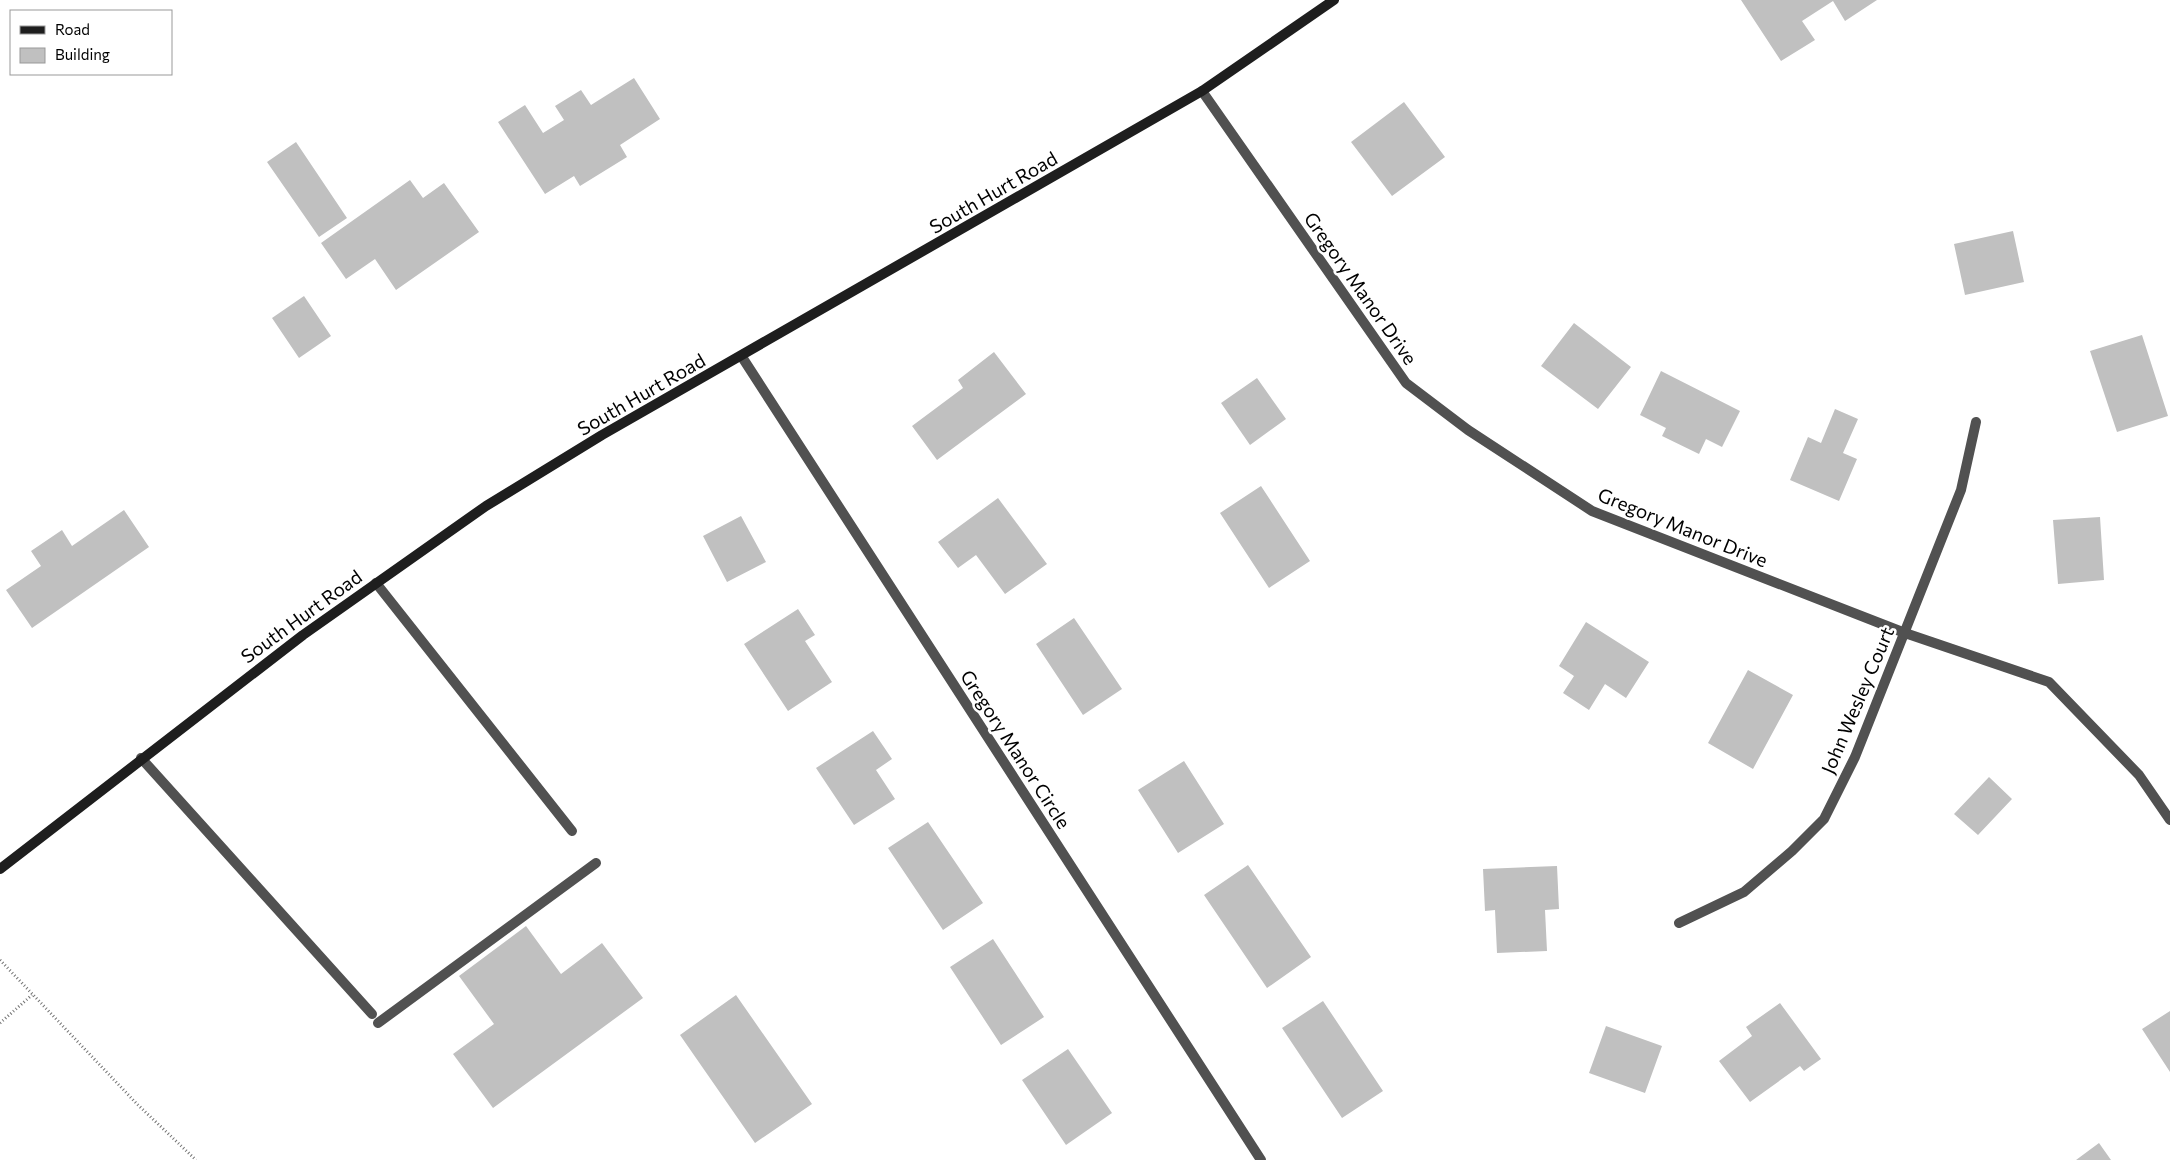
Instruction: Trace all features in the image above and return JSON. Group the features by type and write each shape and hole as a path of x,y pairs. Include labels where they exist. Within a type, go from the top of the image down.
{"street":[{"name":"South Hurt Road","path":"0,869 141,758 376,583 486,506 602,435 742,357 1202,92 1334,0"},
{"name":"Gregory Manor Drive","path":"1202,92 1406,383 1468,430 1592,510 1905,633 2049,682 2140,775 2170,820"},
{"name":"Gregory Manor Circle","path":"742,357 1261,1160"},
{"name":"John Wesley Court","path":"1678,923 1744,892 1792,851 1824,819 1855,757 1961,490 1976,422"},
{"path":"376,583 572,831"},
{"path":"141,758 375,1018 596,863"}],"path":[{"path":"0,960 138,1104 196,1160"},
{"path":"0,1023 32,995"}],"building":[{"path":"1741,0 1877,0 1845,21 1833,1 1802,21 1815,40 1781,61"},
{"path":"634,78 660,119 620,145 627,157 580,186 574,176 545,194 498,122 525,105 543,133 564,120 555,106 581,90 591,105"},
{"path":"1404,102 1445,157 1392,196 1351,142"},
{"path":"296,142 347,218 319,237 267,162"},
{"path":"410,180 423,198 444,183 479,232 396,290 375,259 346,279 321,243"},
{"path":"2013,231 2024,282 1965,295 1954,244"},
{"path":"304,296 331,336 299,358 272,318"},
{"path":"1574,323 1631,367 1598,409 1541,366"},
{"path":"2142,335 2168,416 2117,432 2090,351"},
{"path":"994,352 1026,394 937,460 912,426 963,388 958,380"},
{"path":"1661,371 1740,411 1722,447 1706,439 1699,454 1662,436 1666,428 1640,415"},
{"path":"1257,378 1286,419 1250,445 1221,403"},
{"path":"1835,409 1858,419 1843,453 1857,459 1839,501 1790,480 1808,437 1821,443"},
{"path":"1261,486 1310,561 1269,588 1220,513"},
{"path":"998,498 1047,564 1005,594 976,555 958,568 938,542"},
{"path":"124,510 149,547 32,628 6,590 41,566 31,551 62,530 72,546"},
{"path":"741,516 766,562 727,582 703,536"},
{"path":"2100,517 2104,580 2058,584 2053,520"},
{"path":"798,609 815,635 805,641 832,682 788,711 744,644"},
{"path":"1074,618 1122,689 1083,715 1036,644"},
{"path":"1586,622 1649,662 1626,698 1605,684 1589,710 1563,693 1574,676 1559,666"},
{"path":"1748,670 1793,695 1753,769 1708,743"},
{"path":"873,731 892,759 876,770 895,799 854,825 816,768"},
{"path":"1184,761 1224,824 1178,853 1138,790"},
{"path":"1989,777 2012,799 1978,835 1954,814"},
{"path":"928,822 983,903 943,930 888,848"},
{"path":"1248,865 1311,957 1267,988 1204,895"},
{"path":"1557,866 1559,909 1545,910 1547,951 1497,953 1495,910 1485,911 1483,869"},
{"path":"526,926 561,974 602,943 643,998 493,1108 453,1054 494,1024 459,976"},
{"path":"993,939 1044,1017 1001,1045 950,967"},
{"path":"736,995 812,1104 755,1143 680,1035"},
{"path":"1323,1001 1383,1091 1342,1118 1282,1028"},
{"path":"1780,1003 1821,1059 1804,1071 1800,1066 1750,1102 1719,1061 1752,1036 1746,1027"},
{"path":"2170,1011 2170,1072 2142,1029"},
{"path":"1606,1026 1662,1046 1645,1093 1589,1073"},
{"path":"1068,1049 1112,1113 1066,1145 1022,1080"},
{"path":"2099,1143 2111,1160 2076,1160"}]}
